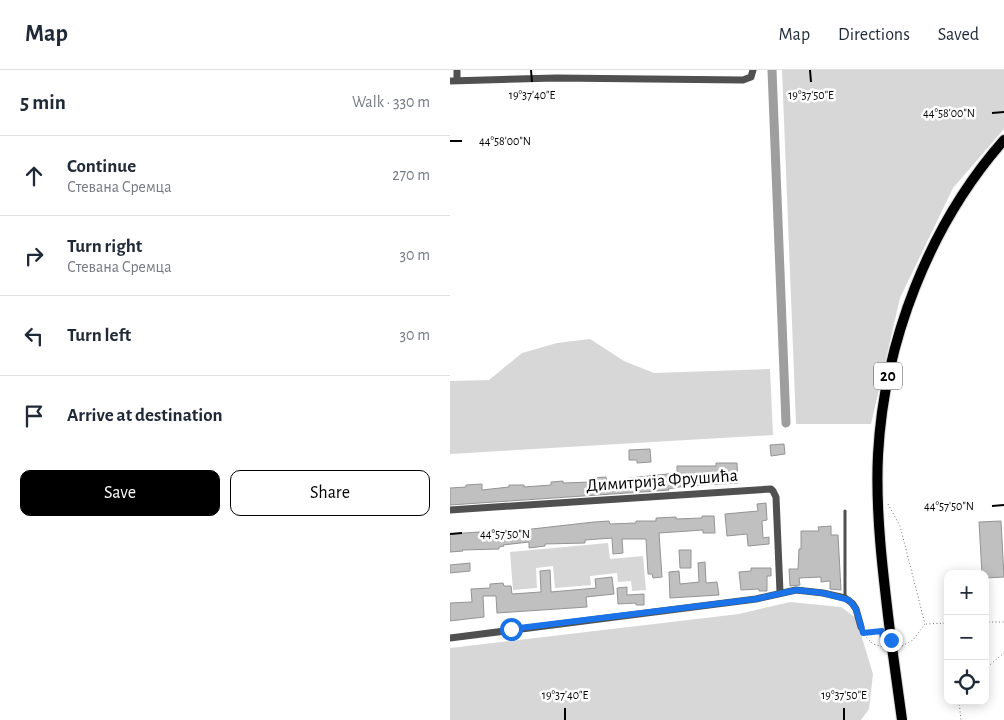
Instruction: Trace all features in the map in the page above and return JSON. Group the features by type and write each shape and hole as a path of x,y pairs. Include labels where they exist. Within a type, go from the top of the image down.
{"main road":[{"name":"20","path":"902,720 883,563 878,486 878,455 887,382 907,310 946,221 963,194 1004,140"}],"street":[{"path":"457,70 454,81 556,74 650,74 743,80 751,77 754,70"},
{"name":"Димитрија Фрушића","path":"450,510 771,490 776,497 780,592"},
{"path":"450,638 756,599 780,592 804,591 849,600 856,609 862,630"}],"lane":[{"path":"845,511 845,598"}],"path":[{"path":"887,502 900,526 925,624"},
{"path":"989,622 1004,622"},
{"path":"925,624 944,623"},
{"path":"903,646 913,640 925,624"},
{"path":"862,630 882,631"},
{"path":"862,630 873,644 882,648"},
{"path":"989,666 1004,654"},
{"path":"960,705 961,720"}],"shaded area":[{"path":"782,70 1004,70 1004,129 953,188 900,298 871,424 796,424"},
{"path":"590,339 624,361 654,373 770,369 773,435 450,454 450,381 489,380 522,353 557,343"},
{"path":"608,543 610,559 643,556 646,590 632,591 631,581 618,582 617,573 590,576 591,585 555,588 553,566 536,568 537,588 513,590 510,552"},
{"path":"790,602 841,607 856,618 873,674 869,709 861,720 450,720 450,648 739,614"}],"building":[{"path":"784,444 785,454 771,456 770,445"},
{"path":"650,449 651,462 637,463 637,460 629,460 629,450"},
{"path":"716,463 737,463 738,483 685,486 669,490 450,505 450,488 466,487 466,485 482,484 482,490 509,487 509,485 524,485 524,487 551,485 551,482 563,481 563,483 591,482 591,478 606,477 607,482 631,481 630,478 677,473 677,466 716,466"},
{"path":"766,503 767,520 762,521 763,538 769,537 769,544 748,546 747,534 727,536 725,514 758,511 757,504"},
{"path":"702,516 714,516 715,533 703,533 703,530 659,533 662,577 653,578 652,574 648,574 646,539 622,539 623,553 613,554 612,538 585,540 585,543 545,544 545,546 529,548 529,542 503,545 499,549 450,552 450,534 523,530 609,521 610,524 636,523 636,521 656,521 656,518 702,518"},
{"path":"1001,521 1004,577 989,578 989,570 982,570 979,522"},
{"path":"831,526 831,535 838,535 841,590 830,589 830,581 821,582 821,577 799,578 800,585 790,586 789,569 798,569 801,531 819,531 818,527"},
{"path":"679,550 691,550 691,568 680,568"},
{"path":"705,562 706,583 717,582 719,595 670,598 669,572 679,571 680,584 699,582 698,563"},
{"path":"470,563 470,571 450,573 450,565"},
{"path":"751,568 771,568 771,576 767,576 767,591 759,591 759,589 741,590 739,572 751,571"},
{"path":"550,570 551,592 596,588 595,579 612,577 614,594 586,597 587,607 497,613 496,596 483,596 484,617 450,621 450,603 472,602 471,589 490,588 490,584 503,583 504,586 511,586 512,594 541,592 540,571"},
{"path":"627,587 627,595 644,594 644,605 636,605 636,603 618,604 617,588"}],"waterway":[{"path":"772,70 786,423"}],"route":[{"path":"511,629 760,599 780,592 796,590 823,593 849,600 856,609 863,633 882,631 883,640 891,640"}]}
